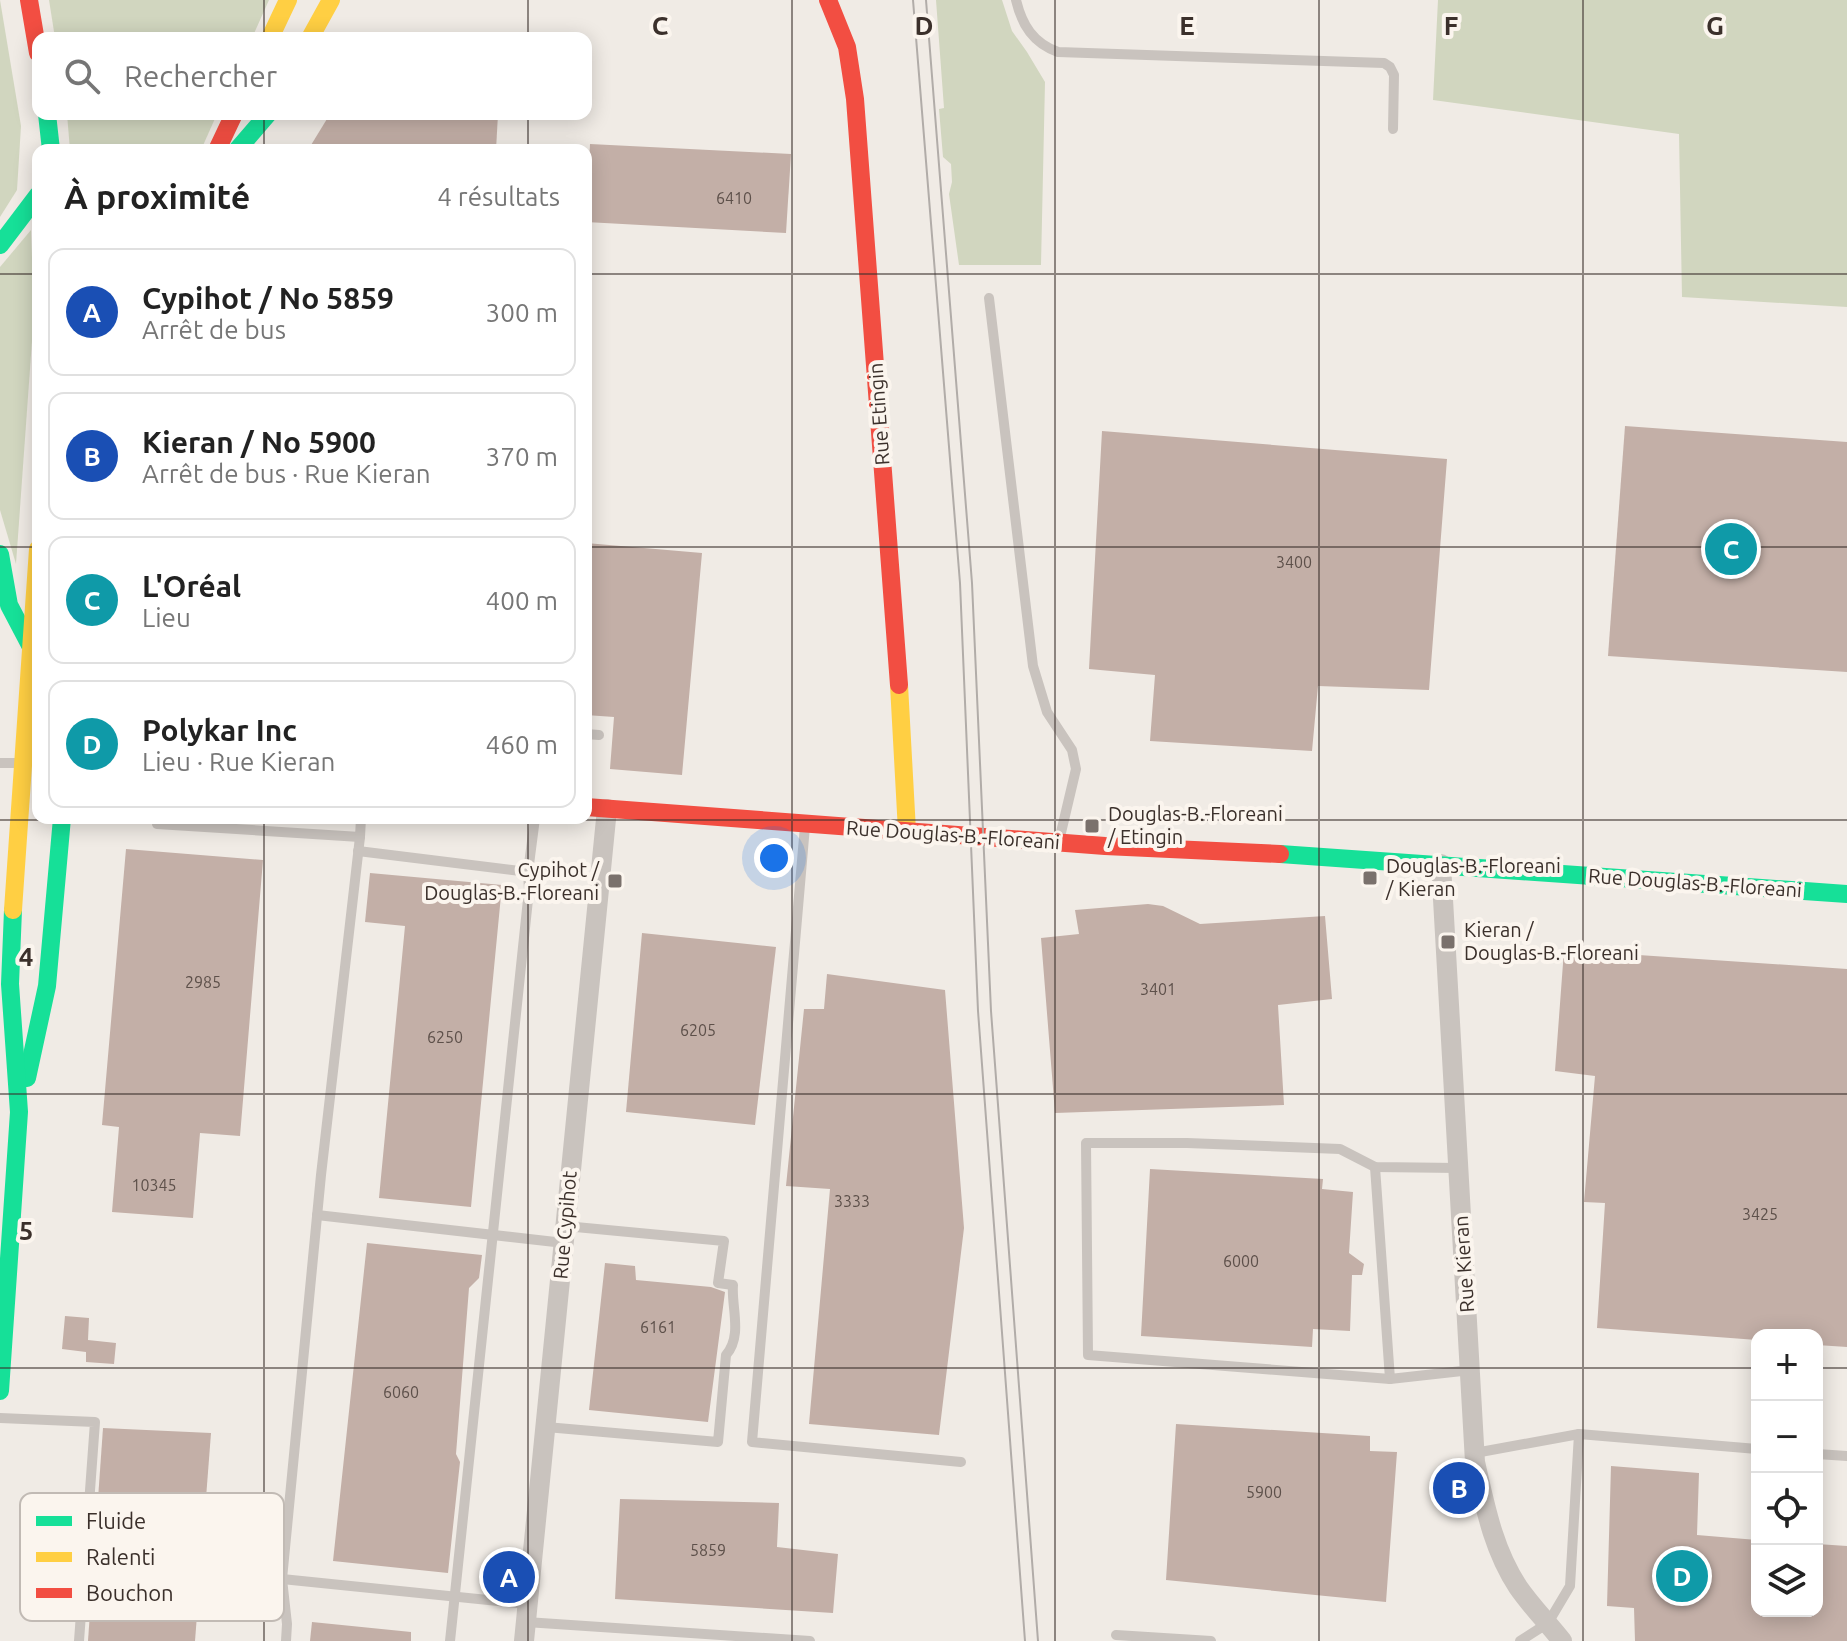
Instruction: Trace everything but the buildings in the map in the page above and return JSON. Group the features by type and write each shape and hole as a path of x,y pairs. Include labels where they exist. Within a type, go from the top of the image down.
{"street":[{"path":"29,0 34,32"},
{"path":"273,32 288,0"},
{"path":"313,32 331,0"},
{"name":"Rue Etingin","path":"828,0 847,47 855,99 906,781 907,831"},
{"path":"48,120 50,144"},
{"path":"220,144 231,120"},
{"path":"242,144 263,120"},
{"path":"0,245 32,203"},
{"path":"0,554 9,605 30,645"},
{"path":"0,1391 19,1112 10,984 30,764 32,621"},
{"name":"Rue Douglas-B.-Floreani","path":"596,808 1847,894"},
{"name":"Rue Cypihot","path":"526,1622 564,1234 596,808"},
{"path":"19,1112 47,986 61,824"},
{"name":"Rue Kieran","path":"1441,864 1475,1453 1487,1519 1501,1555 1519,1588 1562,1641"}],"lane":[{"path":"1016,0 1025,28 1047,48 1058,52 1384,63 1394,75 1393,129"},
{"path":"989,298 1033,666 1047,712 1072,750 1076,769 1059,842"},
{"path":"592,734 599,735"},
{"path":"0,763 30,764"},
{"path":"157,824 360,837"},
{"path":"284,1558 317,1215 361,824"},
{"path":"450,1641 534,824"},
{"path":"805,824 752,1442 961,1462"},
{"path":"358,851 528,872"},
{"path":"1458,1168 1375,1167 1340,1149 1086,1143 1088,1355 1390,1379 1471,1370"},
{"path":"1375,1167 1390,1379"},
{"path":"317,1215 493,1235 564,1234 724,1241 718,1283 733,1285 731,1302 736,1310 732,1348 726,1355 718,1442 546,1427"},
{"path":"0,1418 95,1422 90,1493"},
{"path":"1475,1453 1579,1434 1751,1448"},
{"path":"1520,1641 1548,1623 1570,1586 1579,1434"},
{"path":"1823,1454 1847,1456"},
{"path":"284,1579 454,1598 526,1622 810,1641"},
{"path":"284,1597 286,1641"},
{"path":"79,1641 80,1621"},
{"path":"1116,1635 1211,1641"}],"green space":[{"path":"0,0 21,126 17,190 0,217"},
{"path":"49,0 269,0 255,32 54,32"},
{"path":"936,0 1002,0 1012,31 1045,82 1041,265 959,265 949,194 951,164 943,157 939,109 944,108"},
{"path":"1438,0 1847,0 1847,307 1682,297 1679,134 1433,100"},
{"path":"68,120 214,120 204,144 70,144"},
{"path":"31,230 32,341 16,564 0,510 0,267"}],"tram line":[{"path":"913,0 960,583 978,1011 1025,1641"},
{"path":"926,0 972,583 991,1011 1038,1641"}],"traffic: fast":[{"path":"48,120 50,144"},
{"path":"242,144 263,120"},
{"path":"0,245 32,203"},
{"path":"0,554 9,605 30,645"},
{"path":"27,1078 47,986 61,824"},
{"path":"1280,854 1847,894"},
{"path":"0,1391 19,1112 10,984 13,910"}],"traffic: slow":[{"path":"273,32 288,0"},
{"path":"313,32 331,0"},
{"path":"13,910 32,636"},
{"path":"899,685 907,831"}],"traffic: jam":[{"path":"29,0 34,32"},
{"path":"828,0 847,47 855,99 899,685"},
{"path":"220,144 231,120"},
{"path":"592,807 1105,846 1280,854"}],"place":[{"name":"L'Oréal","path":"1731,549"},
{"name":"Douglas-B.-Floreani / Etingin","path":"1092,826"},
{"name":"Douglas-B.-Floreani / Kieran","path":"1370,878"},
{"name":"Cypihot / Douglas-B.-Floreani","path":"615,881"},
{"name":"Kieran / Douglas-B.-Floreani","path":"1448,942"},
{"name":"Kieran / No 5900","path":"1459,1488"},
{"name":"Polykar Inc","path":"1682,1576"},
{"name":"Cypihot / No 5859","path":"509,1577"}]}
